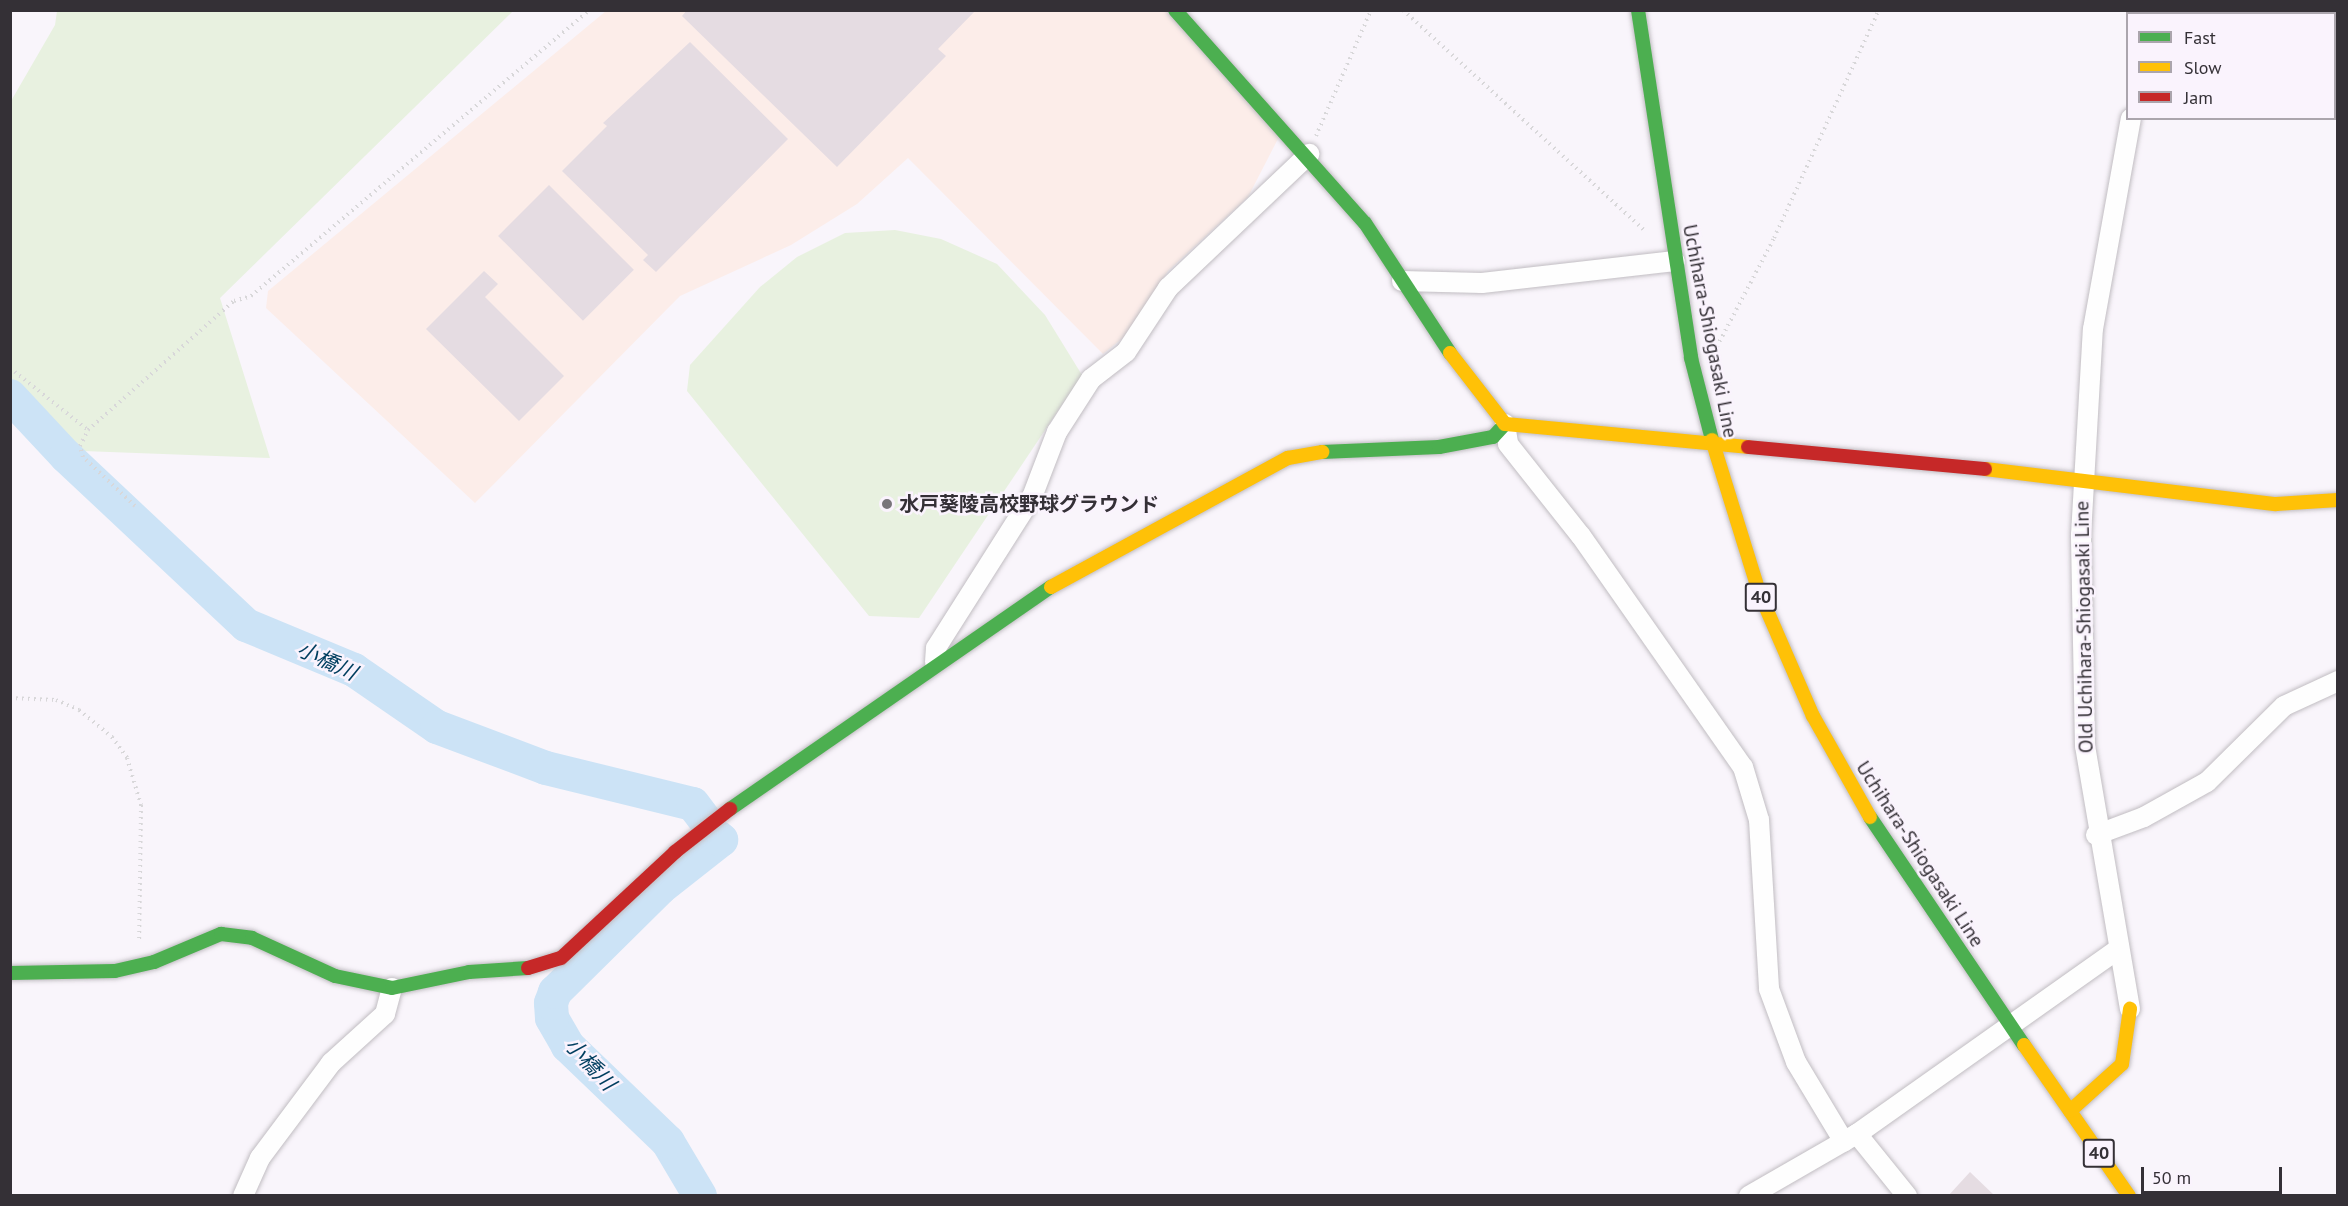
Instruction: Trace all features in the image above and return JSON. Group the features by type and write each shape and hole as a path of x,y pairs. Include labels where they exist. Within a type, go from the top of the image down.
{"street":[{"path":"1175,10 1308,154 1365,223 1402,281 1505,424 1508,444 1581,536 1743,766 1759,820 1769,989 1796,1062 1850,1138 1907,1196"},
{"name":"Uchihara-Shiogasaki Line","path":"1638,10 1691,358 1712,445 1759,592 1813,716 1886,846 2129,1196"},
{"name":"Old Uchihara-Shiogasaki Line","path":"2070,1111 2122,1064 2129,1044 2130,1009 2096,835 2084,726 2082,480 2093,329 2131,120"},
{"path":"936,662 936,648 1032,496 1057,432 1091,379 1126,352 1168,288 1308,154"},
{"path":"1402,281 1482,283 1675,261"},
{"path":"1505,424 2082,480 2276,504 2337,500"},
{"path":"10,973 138,966 201,939 234,934 335,976 392,988 469,972 541,967 561,958 684,845 936,662 1084,564 1287,458 1336,450 1439,447 1493,437 1505,424"},
{"path":"2096,835 2144,817 2206,782 2284,706 2337,681"},
{"path":"1749,1196 1850,1138 2118,949"},
{"path":"243,1196 260,1158 331,1063 385,1014 392,988"}],"path":[{"path":"135,506 84,457 80,446 88,430 234,301 251,296 590,10"},
{"path":"1308,154 1371,10"},
{"path":"1403,10 1646,232 1671,231"},
{"path":"1691,358 1716,351 1879,10"},
{"path":"10,368 88,430"},
{"path":"10,698 56,700 79,710 127,758 141,805 138,966"}],"shaded area":[{"path":"606,11 1166,11 1281,133 1248,197 1168,271 1124,337 1103,354 908,158 857,204 791,245 680,296 475,503 266,308 268,291"}],"green space":[{"path":"57,11 513,11 220,298 270,458 83,451 11,399 11,101 55,25"},
{"name":"水戸葵陵高校野球グラウンド","path":"895,230 941,239 997,264 1045,315 1082,375 919,618 869,616 687,391 690,365 760,287 797,257 845,233"}],"building":[{"path":"687,10 976,10 938,49 946,56 837,167 682,16"},
{"path":"690,42 788,139 656,272 643,260 648,255 562,171 607,126 603,123"},
{"path":"549,185 634,270 583,321 498,236"},
{"path":"484,271 498,284 485,297 564,376 519,421 426,329"},
{"path":"1970,1172 1995,1196 1948,1196"}],"waterway":[{"name":"小橋川","path":"10,396 66,456 246,625 354,670 437,727 546,768 693,804 705,820"},
{"name":"小橋川","path":"700,1196 668,1142 568,1046 552,1018 551,1003 555,992 660,888 721,840 718,837"}],"traffic: fast":[{"path":"1175,10 1365,223 1450,353"},
{"path":"1638,10 1691,358 1712,440"},
{"path":"1322,452 1439,447 1493,437 1505,424"},
{"path":"730,809 1051,587"},
{"path":"1870,817 2024,1045"},
{"path":"10,973 115,971 154,962 221,934 252,938 335,976 392,988 469,972 528,968"}],"traffic: slow":[{"path":"1450,353 1505,424 1748,447"},
{"path":"1712,440 1759,592 1813,716 1870,817"},
{"path":"1051,587 1288,458 1322,452"},
{"path":"1985,469 2276,504 2338,500"},
{"path":"2070,1111 2122,1064 2130,1009"},
{"path":"2024,1045 2129,1196"}],"traffic: jam":[{"path":"1748,447 1985,469"},
{"path":"528,968 561,958 675,852 730,809"}],"place":[{"name":"水戸葵陵高校野球グラウンド","path":"887,504"}]}
